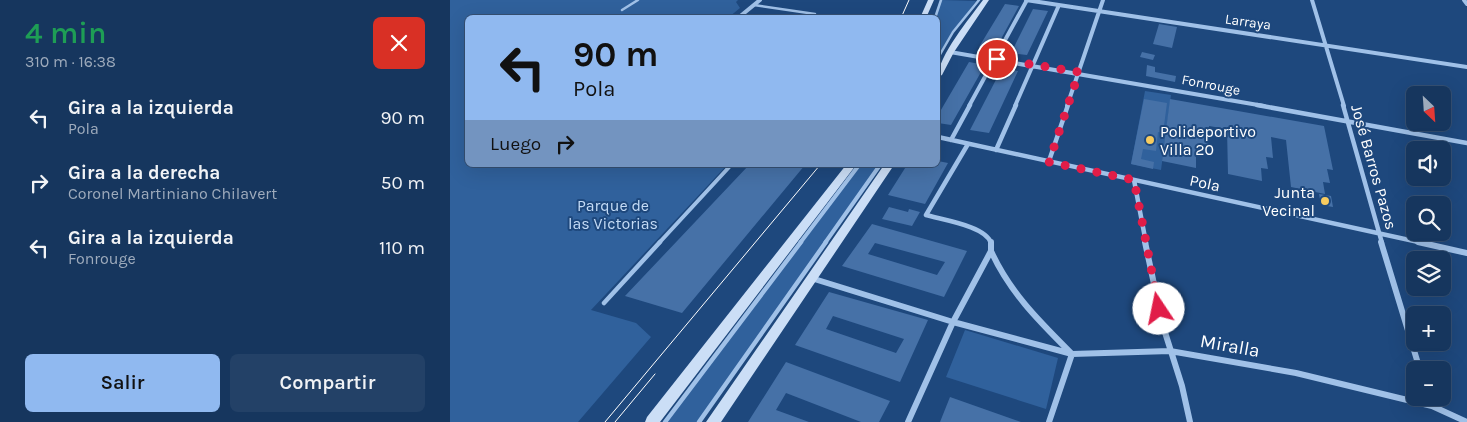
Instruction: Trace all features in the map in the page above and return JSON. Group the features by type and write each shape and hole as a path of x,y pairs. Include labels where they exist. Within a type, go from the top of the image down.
{"main road":[{"path":"924,15 930,0"},
{"path":"940,71 950,52 986,0"},
{"path":"652,422 848,167"},
{"path":"713,422 888,167"}],"street":[{"path":"742,15 760,0"},
{"path":"951,140 997,59 1026,0"},
{"name":"Larraya","path":"1026,0 1467,67"},
{"path":"1049,162 1103,0"},
{"name":"José Barros Pazos","path":"1312,0 1323,44 1348,122 1393,288 1417,361"},
{"path":"1464,0 1467,4"},
{"path":"996,150 1059,5"},
{"name":"Fonrouge","path":"950,52 1079,72 1467,144"},
{"name":"Pola","path":"940,137 1467,252"},
{"path":"908,422 953,322 991,251 992,244 988,237 979,231 926,215 968,144"},
{"path":"1134,180 1159,309 1170,351 1183,389 1190,422"},
{"path":"991,251 998,268 1014,295 1072,354 1049,422"},
{"name":"Miralla","path":"811,278 953,322 1072,354 1170,351 1296,374 1406,400"},
{"name":"Miralla","path":"1432,406 1467,422"}],"lane":[{"path":"622,10 638,0"},
{"path":"937,15 941,0"},
{"path":"940,54 952,32 979,0"},
{"path":"754,5 815,14"},
{"path":"604,302 729,167"},
{"path":"665,422 857,167"},
{"path":"699,422 879,167"}],"green space":[{"name":"Parque de las Victorias","path":"450,0 738,0 736,2 740,8 731,15 465,15 465,167 725,167 591,310 636,323 651,337 578,422 450,422"},
{"path":"941,0 976,1 953,32 940,55 940,15 936,15"},
{"name":"Polideportivo Villa 20","path":"1145,91 1171,95 1161,170 1131,164"},
{"path":"857,167 879,167 699,422 665,422"},
{"path":"965,330 1058,358 1046,409 946,377"}],"building":[{"path":"1005,4 1019,6 995,50 979,47"},
{"path":"1033,9 1048,11 1027,55 1011,53"},
{"path":"1159,24 1177,27 1172,48 1153,44"},
{"path":"1142,52 1155,55 1153,60 1140,57"},
{"path":"969,62 985,65 951,125 940,123 940,112"},
{"path":"1147,65 1155,67 1155,72 1176,76 1175,82 1146,76"},
{"path":"1002,68 1018,71 989,133 970,130"},
{"name":"Polideportivo Villa 20","path":"1144,99 1167,103 1163,133 1158,132 1156,151 1143,149 1141,159 1154,162 1153,169 1131,164"},
{"path":"1170,99 1324,126 1333,170 1327,169 1330,183 1323,182 1325,194 1291,187 1286,140 1271,137 1273,158 1266,157 1268,169 1261,168 1262,181 1228,174 1227,129 1209,126 1208,145 1203,144 1202,156 1196,155 1196,168 1162,161"},
{"path":"940,161 948,163 925,204 888,195 906,167 940,167"},
{"path":"747,167 803,167 682,313 625,296"},
{"path":"1319,194 1331,196 1333,207 1321,205"},
{"path":"889,207 908,212 909,209 920,212 912,226 882,219"},
{"path":"872,224 967,251 944,297 842,266","holes":["875,243 945,262 937,275 868,254"]},
{"path":"829,292 928,320 900,382 795,345","holes":["833,316 904,339 896,353 826,329"]},
{"path":"786,362 890,401 879,422 861,422 786,393 776,410 809,422 748,422"},
{"path":"950,397 1021,422 940,422"}],"tram line":[{"path":"902,15 909,0"},
{"path":"605,422 818,167"},
{"path":"615,422 655,374"}],"place":[{"name":"Polideportivo Villa 20","path":"1150,140"},
{"name":"Junta Vecinal","path":"1325,201"}],"route":[{"path":"997,59 1079,72 1049,162 1134,180 1159,309"}]}
